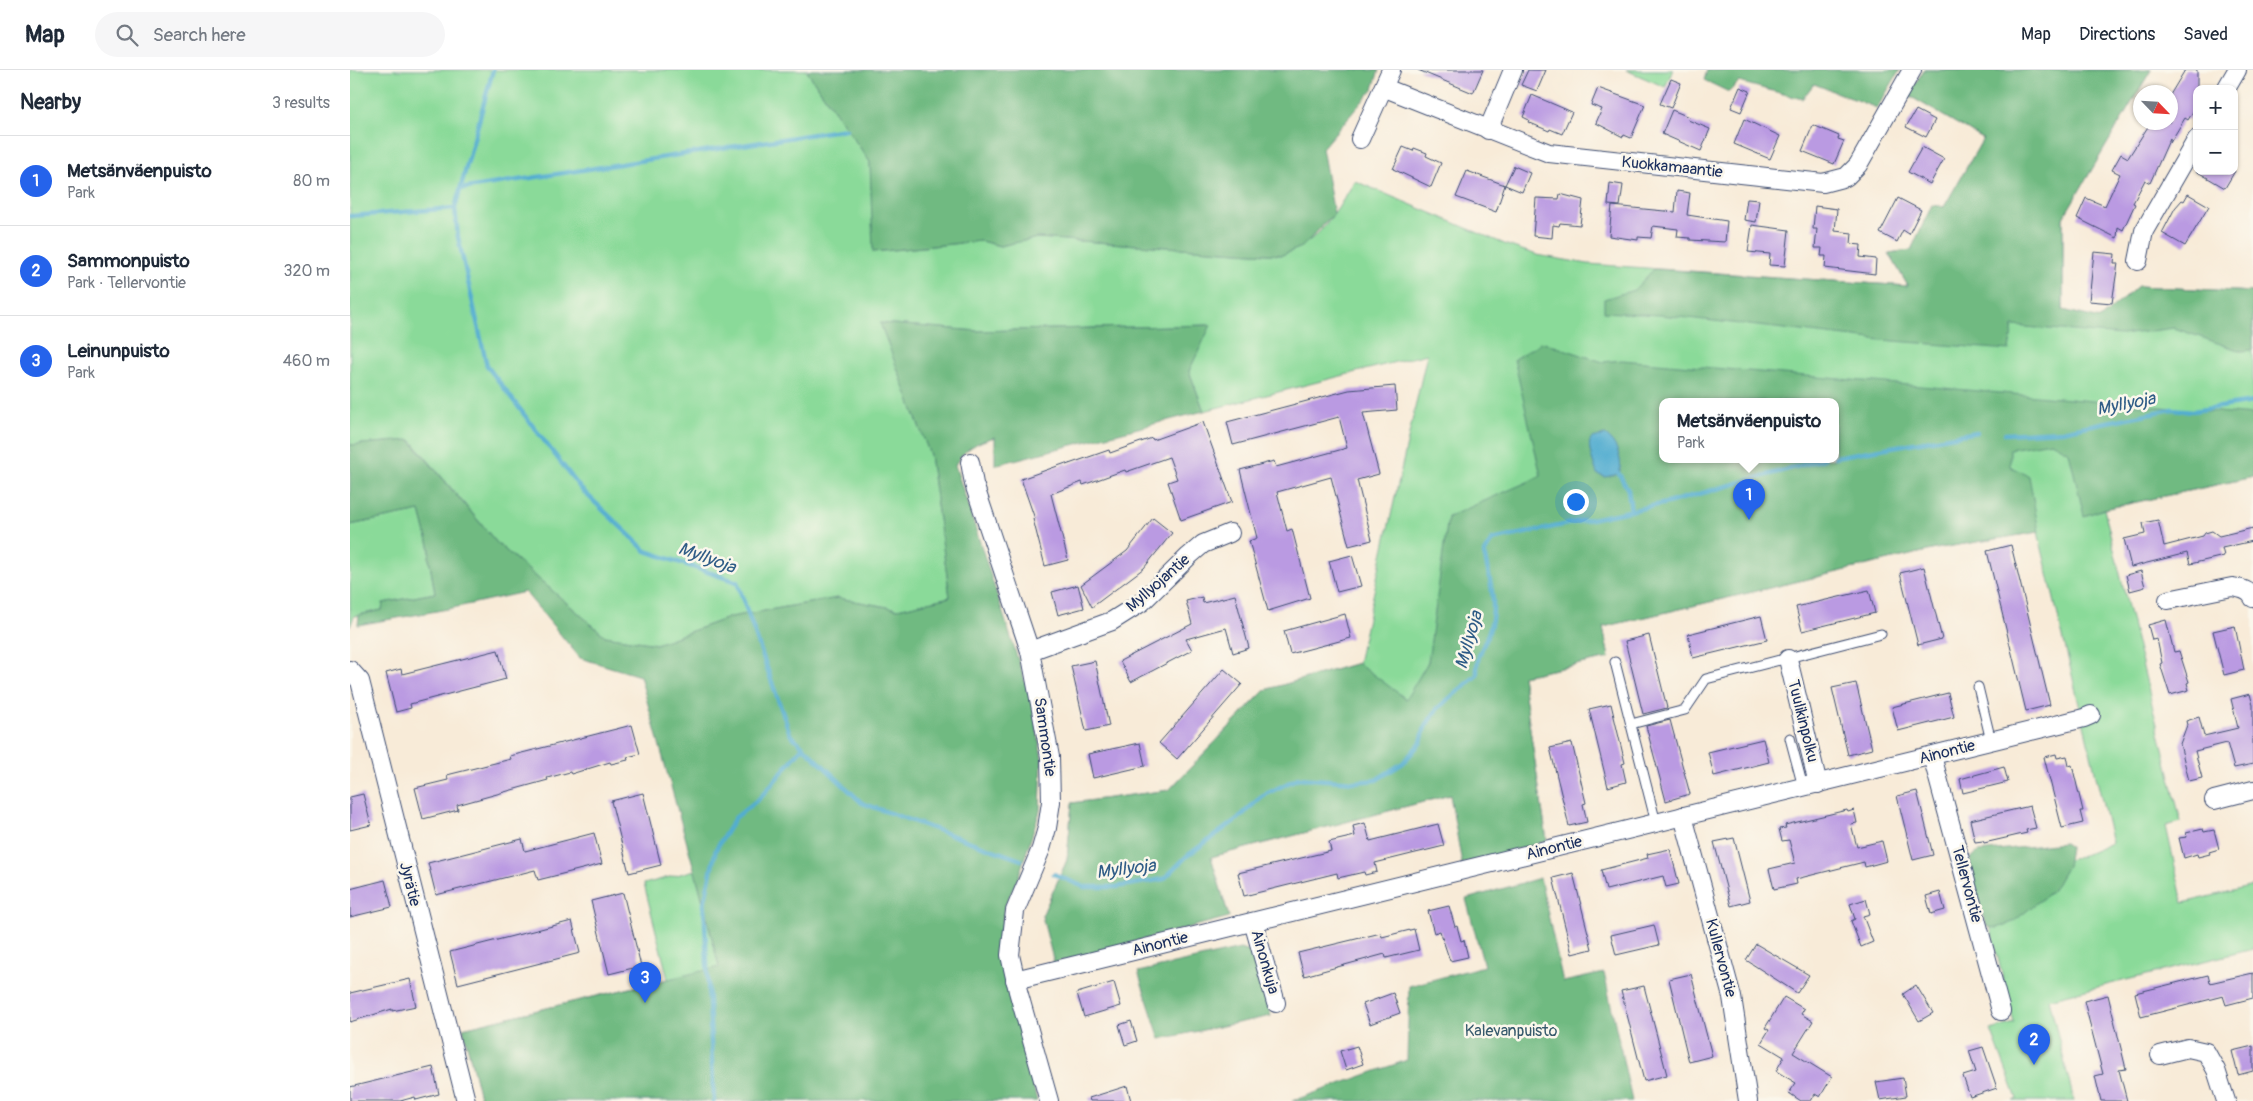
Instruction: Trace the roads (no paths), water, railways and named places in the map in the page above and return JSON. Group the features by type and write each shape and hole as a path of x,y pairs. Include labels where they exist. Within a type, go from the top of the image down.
{"street":[{"path":"1360,139 1391,70"},
{"path":"1488,130 1513,70"},
{"name":"Kuokkamaantie","path":"1384,88 1549,153 1823,183 1846,177 1858,165 1912,70"},
{"path":"2228,85 2237,70"},
{"path":"2138,261 2144,231 2193,146"},
{"name":"Sammontie","path":"970,462 974,484 1030,651 1050,757 1051,802 1041,850 1015,911 1010,955 1015,980 1049,1101"},
{"name":"Myllyojantie","path":"1030,651 1112,621 1142,602 1203,544 1230,533"},
{"path":"2168,600 2232,587 2242,589 2252,595 2253,598"},
{"name":"Tuulikinpolku","path":"1788,659 1811,785"},
{"name":"Jyrätie","path":"350,670 360,681 466,1101"},
{"name":"Ainontie","path":"1015,980 1932,756 2092,715"},
{"name":"Tellervontie","path":"1932,756 2001,1012"},
{"path":"2214,800 2253,790"},
{"name":"Kullervontie","path":"1683,816 1732,997 1748,1101"},
{"name":"Ainonkuja","path":"1253,922 1276,1003"},
{"path":"2160,1055 2188,1048 2206,1052 2216,1070 2226,1101"}],"lane":[{"path":"1631,724 1685,710 1706,679 1881,634"},
{"path":"1615,662 1656,823"},
{"path":"1978,687 1991,741"},
{"path":"1790,738 1811,785"}],"water":[{"path":"1605,435 1616,447 1620,458 1620,469 1619,474 1605,477 1597,474 1590,444 1593,438"}],"waterway":[{"name":"Myllyoja","path":"493,70 455,208 458,237 487,366 581,489 646,551 737,582 790,734 862,803 1021,860"},
{"path":"460,189 846,129"},
{"path":"350,216 455,208"},
{"name":"Myllyoja","path":"2005,434 2062,431 2172,409 2193,411 2253,402"},
{"name":"Myllyoja","path":"1839,456 1977,432"},
{"name":"Myllyoja","path":"1054,874 1084,887 1116,887 1164,879 1187,856 1240,817 1262,796 1298,778 1355,782 1376,780 1403,763 1421,742 1425,727 1438,708 1477,675 1479,657 1492,621 1492,592 1484,554 1492,540 1667,503 1810,463"},
{"path":"1619,474 1628,490 1631,511"},
{"path":"714,1101 704,904 716,849 735,818 761,797 803,747"}],"place":[{"name":"Metsänväenpuisto","path":"1749,520"},
{"name":"Leinunpuisto","path":"645,1003"},
{"name":"Sammonpuisto","path":"2034,1065"}],"park label":[{"name":"Kalevanpuisto","path":"1511,1031"}]}
